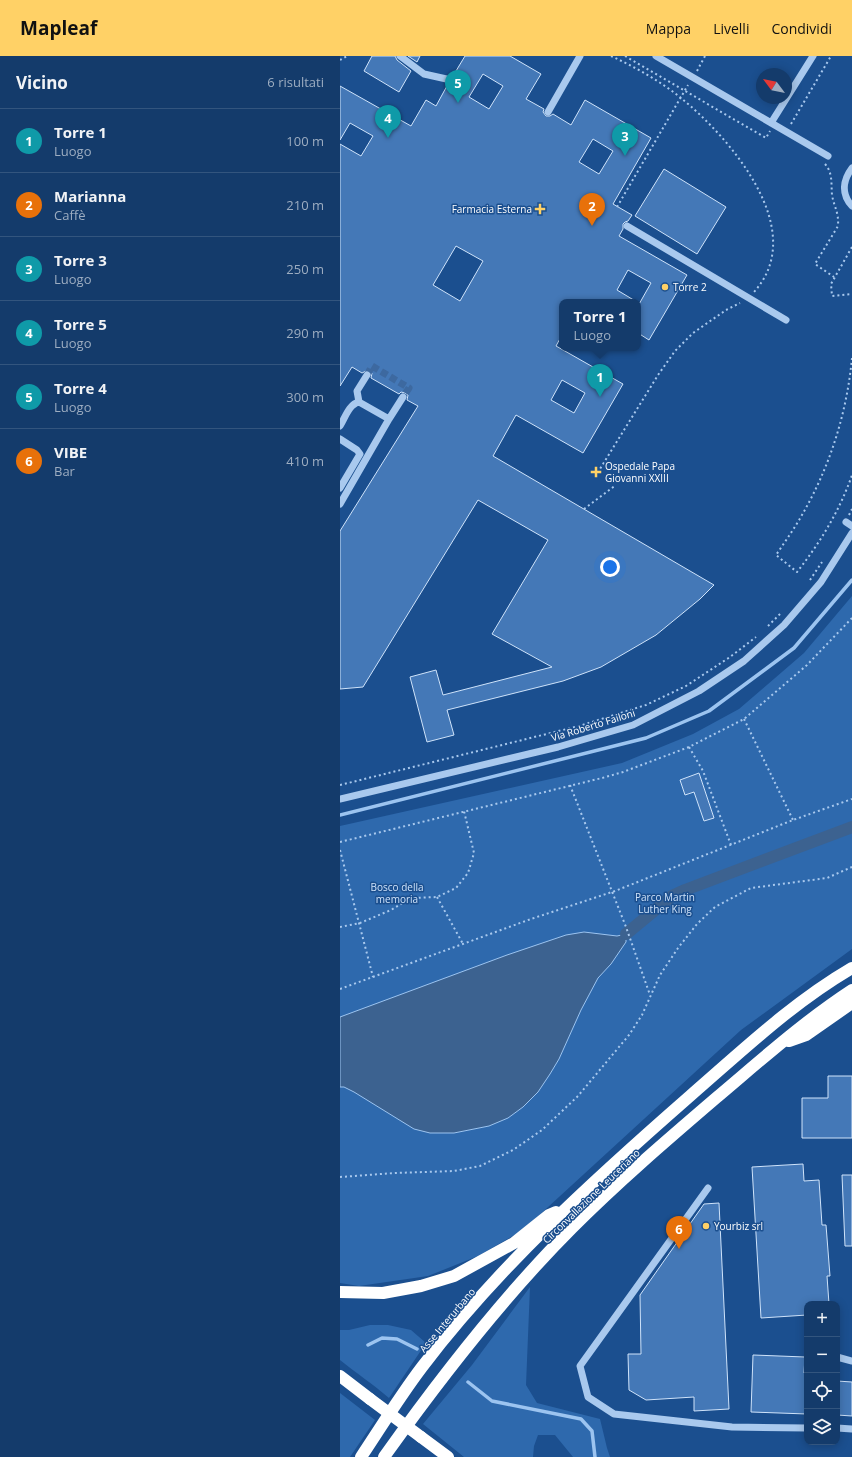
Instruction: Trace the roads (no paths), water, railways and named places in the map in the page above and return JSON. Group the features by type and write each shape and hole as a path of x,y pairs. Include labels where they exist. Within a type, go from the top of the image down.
{"highway":[{"name":"Circonvallazione Leuceriano","path":"565,1209 652,1129 770,1026 807,997 851,969"},
{"name":"Circonvallazione Leuceriano","path":"384,1457 477,1334 572,1228 700,1112 811,1019 852,990"},
{"path":"779,1045 806,1035 852,1003"},
{"path":"340,1292 383,1292 421,1286 454,1276 514,1243 549,1215 565,1209"},
{"name":"Asse Interurbano","path":"361,1457 383,1422 422,1367 465,1315 510,1265 565,1209"},
{"path":"340,1376 448,1457"}],"street":[{"path":"400,56 424,74 451,80"},
{"path":"548,112 580,56"},
{"path":"656,56 786,132 825,158"},
{"path":"771,123 813,56"},
{"path":"852,168 847,174 844,182 844,192 847,201 852,206"},
{"path":"627,226 786,320"},
{"path":"359,402 357,391 367,375"},
{"path":"340,504 403,397"},
{"path":"359,402 389,419"},
{"path":"340,426 352,406 359,402"},
{"path":"340,439 357,450 360,454 340,488"},
{"name":"Via Roberto Failoni","path":"340,799 558,746 633,725 698,691 744,661 784,626 821,582 852,533"},
{"path":"708,1188 580,1366 588,1397 614,1414 732,1427 804,1428"},
{"path":"840,1358 852,1361"},
{"path":"840,1428 852,1429"}],"waterway":[{"path":"340,815 646,738 709,711 794,648 852,580"},
{"path":"626,934 672,896 852,827"},
{"path":"368,1345 382,1338 397,1339 417,1349"},
{"path":"468,1382 492,1401 581,1419 592,1431 595,1457"}],"tunnel":[{"path":"367,375 372,366 409,388 403,397"}],"place":[{"name":"Torre 4","path":"458,103"},
{"name":"Torre 5","path":"388,138"},
{"name":"Torre 3","path":"625,156"},
{"name":"Farmacia Esterna","path":"540,209"},
{"name":"Marianna","path":"592,226"},
{"name":"Torre 2","path":"665,287"},
{"name":"Torre 1","path":"600,397"},
{"name":"Ospedale Papa Giovanni XXIII","path":"596,472"},
{"name":"Yourbiz srl","path":"706,1226"},
{"name":"VIBE","path":"679,1249"}],"park label":[{"name":"Bosco della memoria","path":"397,892"},
{"name":"Parco Martin Luther King","path":"665,902"}]}
